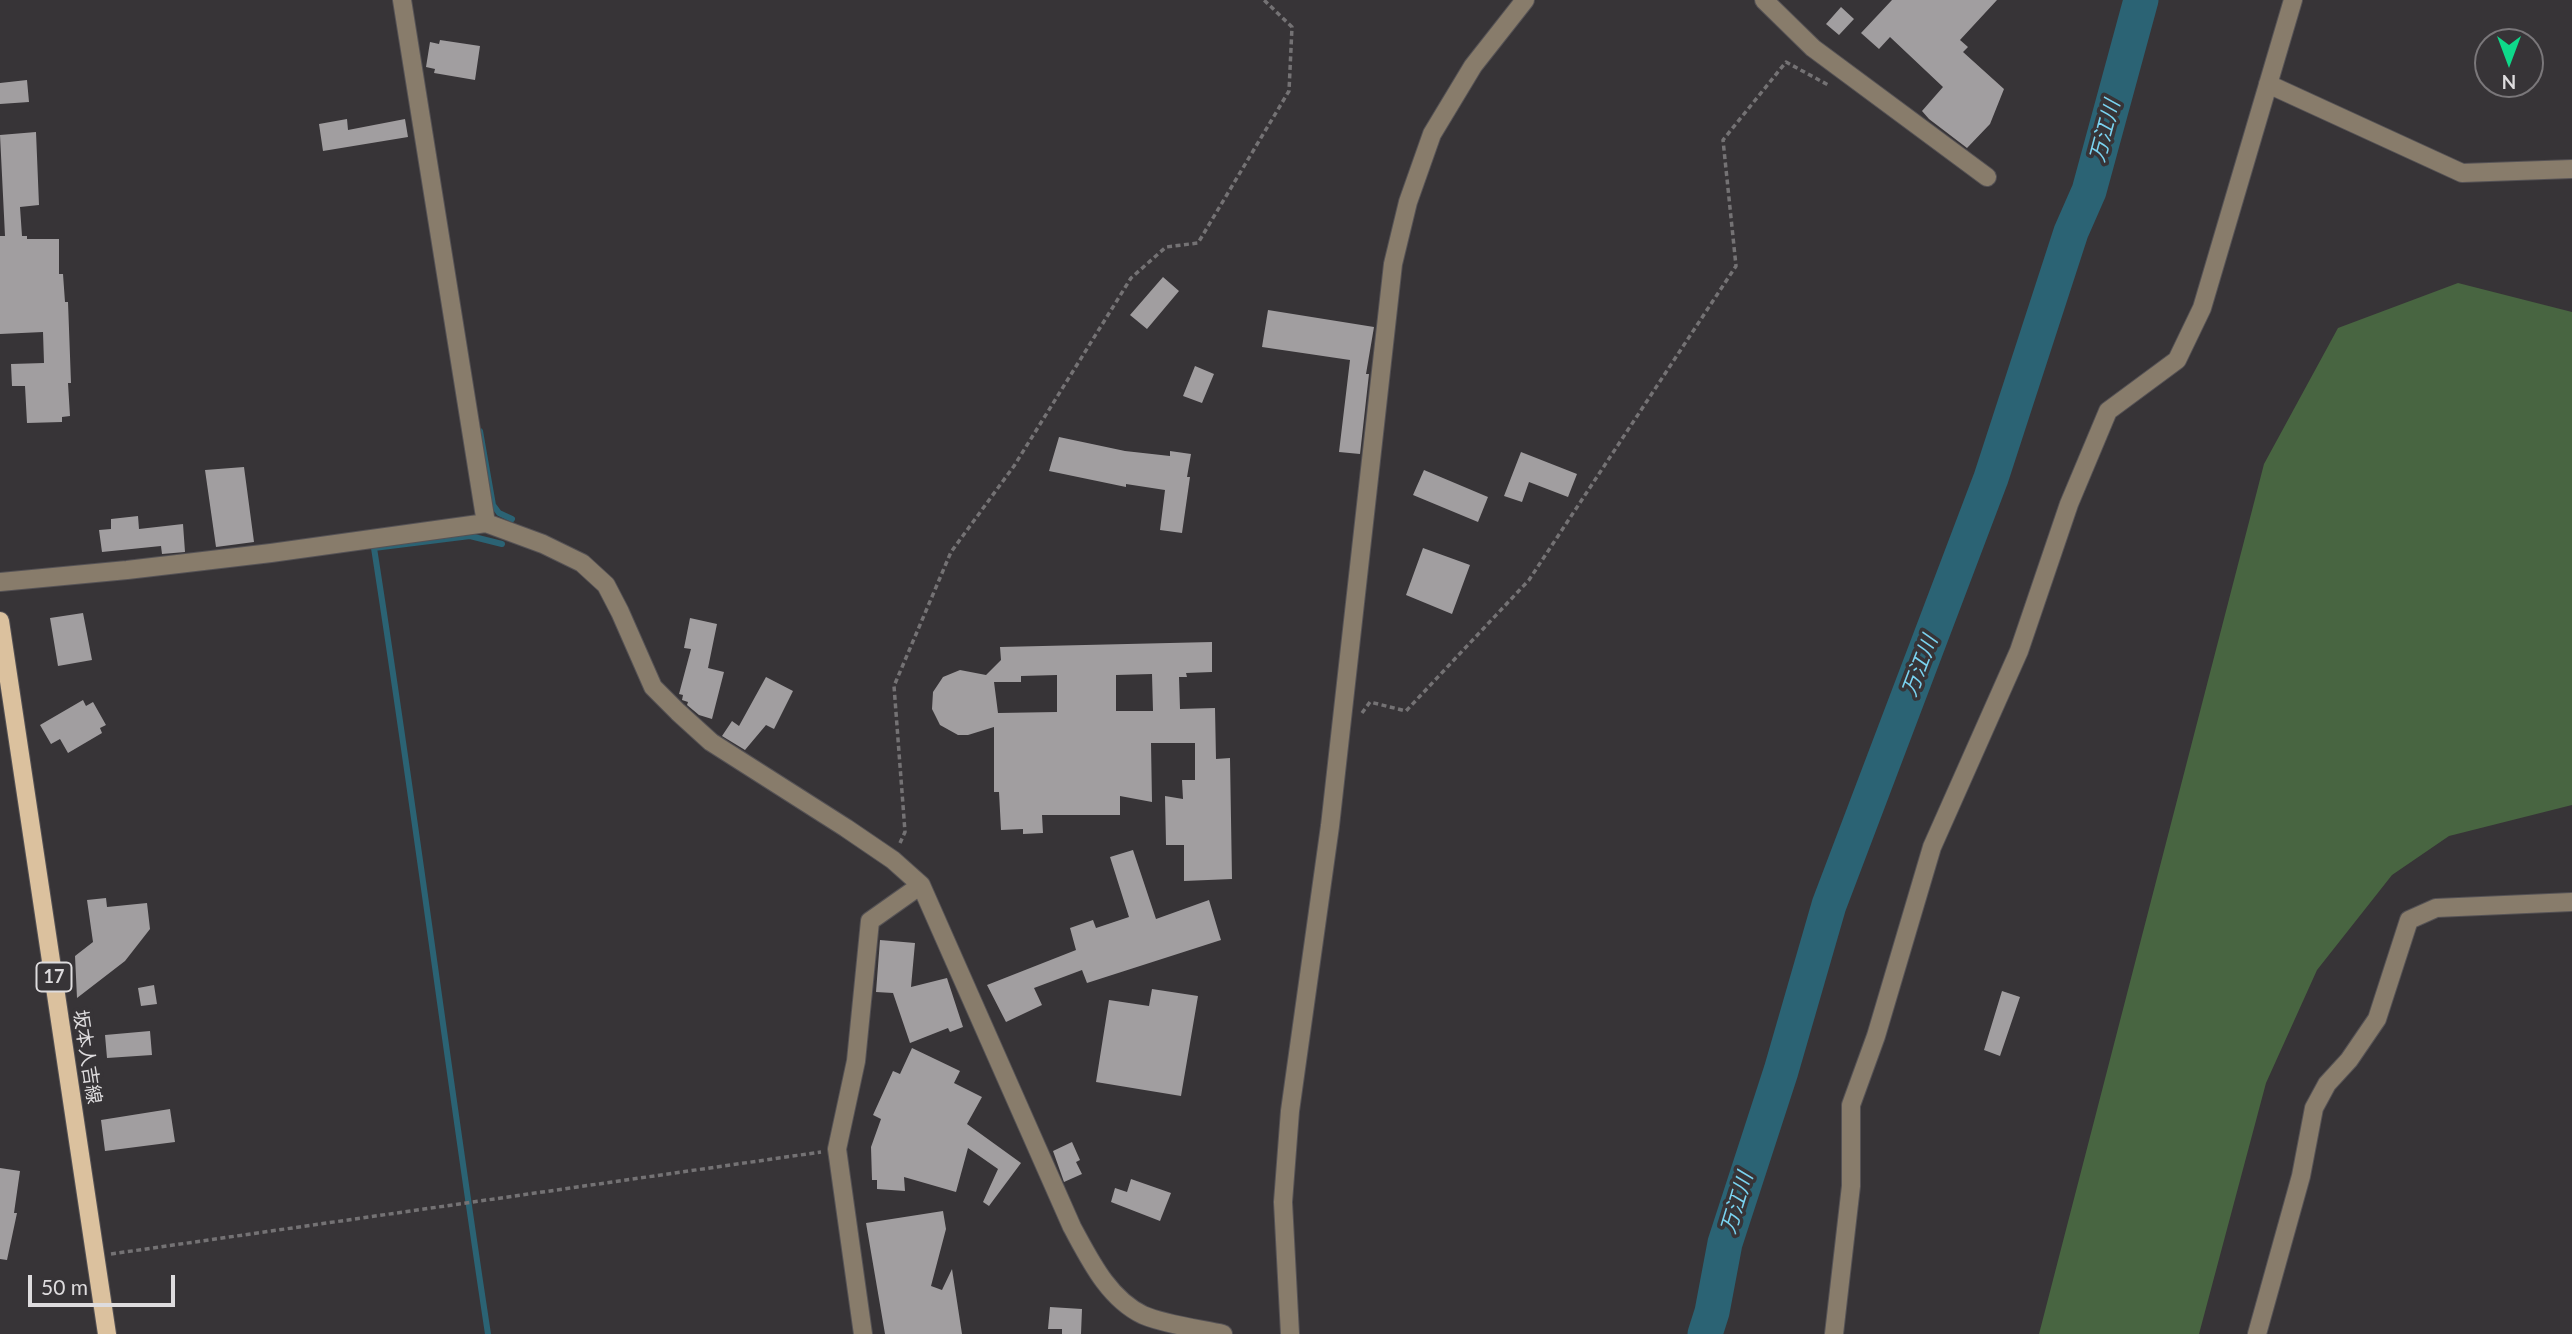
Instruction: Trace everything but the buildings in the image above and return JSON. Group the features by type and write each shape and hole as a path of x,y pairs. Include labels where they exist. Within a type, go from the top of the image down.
{"main road":[{"name":"坂本人吉線","path":"0,621 107,1334"}],"street":[{"path":"402,0 485,523"},
{"path":"1290,1334 1283,1202 1290,1111 1330,827 1393,264 1408,202 1432,134 1473,66 1525,0"},
{"path":"1764,0 1813,48 1987,177"},
{"path":"1834,1334 1851,1186 1851,1105 1876,1036 1932,847 2019,651 2069,504 2108,411 2177,360 2202,307 2293,0"},
{"path":"2267,84 2462,173 2572,169"},
{"path":"0,582 271,553 485,523 543,544 582,563 606,585 653,687 678,712 711,742 893,860 920,884 1072,1227 1095,1268 1121,1301 1144,1316 1223,1334"},
{"path":"863,1334 838,1149 856,1061 870,921 920,884"},
{"path":"2257,1334 2301,1176 2314,1108 2327,1084 2349,1060 2377,1019 2409,920 2436,908 2572,902"}],"path":[{"path":"893,860 905,832 894,686 951,552 1014,466 1131,278 1166,247 1198,243 1289,91 1292,27 1264,0"},
{"path":"1360,716 1370,702 1406,711 1528,580 1736,266 1723,140 1786,62 1838,90"},
{"path":"95,1257 838,1149"}],"green space":[{"path":"2458,283 2572,312 2572,805 2449,836 2392,875 2317,970 2266,1083 2199,1334 2039,1334 2264,464 2338,328"}],"waterway":[{"name":"万江川","path":"1705,1334 1712,1312 1725,1243 1781,1071 1829,905 1991,478 2071,232 2089,191 2141,0"},
{"path":"480,431 493,505 499,513 512,519"},
{"path":"488,1334 374,548 470,536 502,544"}]}
